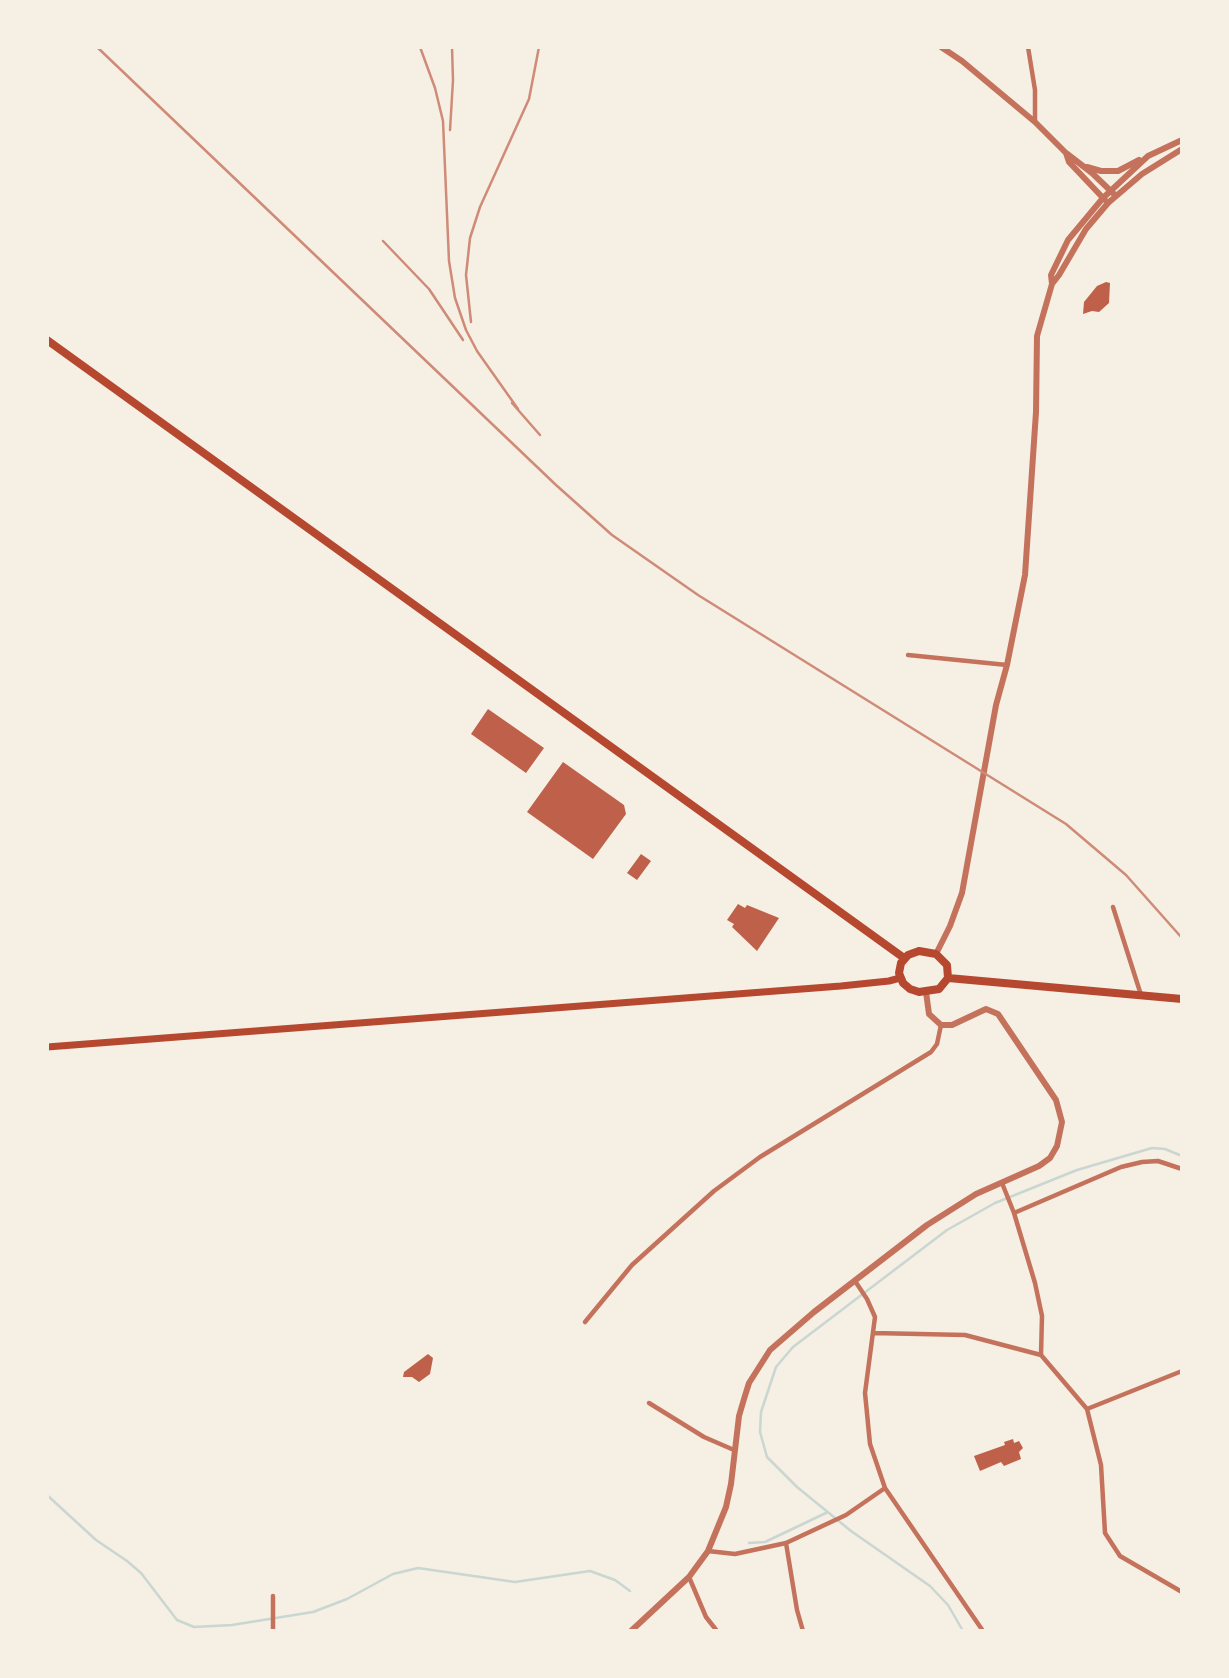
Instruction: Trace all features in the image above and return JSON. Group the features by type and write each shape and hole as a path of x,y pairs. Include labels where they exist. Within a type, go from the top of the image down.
{"main road":[{"path":"47,340 904,958"},
{"path":"913,952 936,954 947,965 948,978 939,989 926,992 910,989 900,978 899,968 904,958 913,952"},
{"path":"47,1047 880,982 900,978"},
{"path":"948,978 1182,999"}],"street":[{"path":"941,47 962,61 1035,122 1113,193"},
{"path":"1028,47 1035,90 1035,122"},
{"path":"1082,166 1118,170 1182,140"},
{"path":"1113,193 1182,149"},
{"path":"1066,153 1069,162 1106,201"},
{"path":"936,954 962,893 990,731 1007,665 1025,575 1036,412 1037,336 1052,284 1051,275 1068,240 1147,156"},
{"path":"908,655 1007,665"},
{"path":"1113,907 1141,995"},
{"path":"631,1631 689,1577 708,1551 726,1507 744,1399 760,1364 784,1336 901,1244 955,1206 1004,1186 1039,1166 1052,1154 1061,1131 1062,1118 1058,1104 995,1012 984,1010 952,1025 941,1025 929,1014 926,992"},
{"path":"585,1322 632,1265 714,1191 760,1157 932,1052 937,1044 941,1025"},
{"path":"1014,1213 1121,1167 1158,1161 1182,1169"},
{"path":"1004,1186 1035,1283 1042,1316 1041,1355"},
{"path":"855,1280 875,1317 864,1393 870,1444 885,1488 983,1631"},
{"path":"873,1333 964,1335 1041,1355 1087,1409 1101,1465 1105,1533 1120,1556 1182,1592"},
{"path":"1087,1409 1182,1371"},
{"path":"649,1403 704,1437 734,1450"},
{"path":"708,1551 735,1554 786,1543 846,1515 885,1488"},
{"path":"786,1543 803,1631"},
{"path":"689,1577 706,1617 717,1631"},
{"path":"273,1596 273,1631"}],"building":[{"path":"1110,283 1109,303 1099,312 1083,314 1084,302 1097,286"},
{"path":"488,709 544,748 526,773 471,734"},
{"path":"563,762 624,805 626,814 593,859 527,812"},
{"path":"641,854 651,861 637,880 627,873"},
{"path":"738,904 779,918 757,951 732,927 734,924 727,920"},
{"path":"428,1354 433,1358 430,1374 419,1382 412,1377 403,1377 404,1372"},
{"path":"1013,1439 1014,1443 1019,1441 1023,1448 1019,1452 1021,1459 1004,1466 1001,1462 980,1471 974,1456 1005,1445 1004,1442"}],"waterway":[{"path":"963,1631 948,1605 930,1586 851,1531 797,1487 767,1457 760,1432 761,1412 776,1367 793,1347 947,1230 995,1203 1077,1170 1152,1148 1165,1149 1182,1156"},
{"path":"47,1495 96,1540 141,1573 177,1620 194,1627 232,1625 313,1612 347,1599 393,1574 418,1568 515,1582 590,1571 615,1580 630,1591"},
{"path":"749,1543 765,1542 828,1512"}],"railway":[{"path":"97,47 556,485 612,535 698,595 1066,824 1126,875 1182,938"},
{"path":"420,47 435,88 443,121 449,261 455,298 466,330 477,351 518,409"},
{"path":"450,130 452,47"},
{"path":"471,322 466,275 470,238 480,207 529,99 539,47"},
{"path":"383,241 429,289 463,340"},
{"path":"512,403 540,435"}]}
